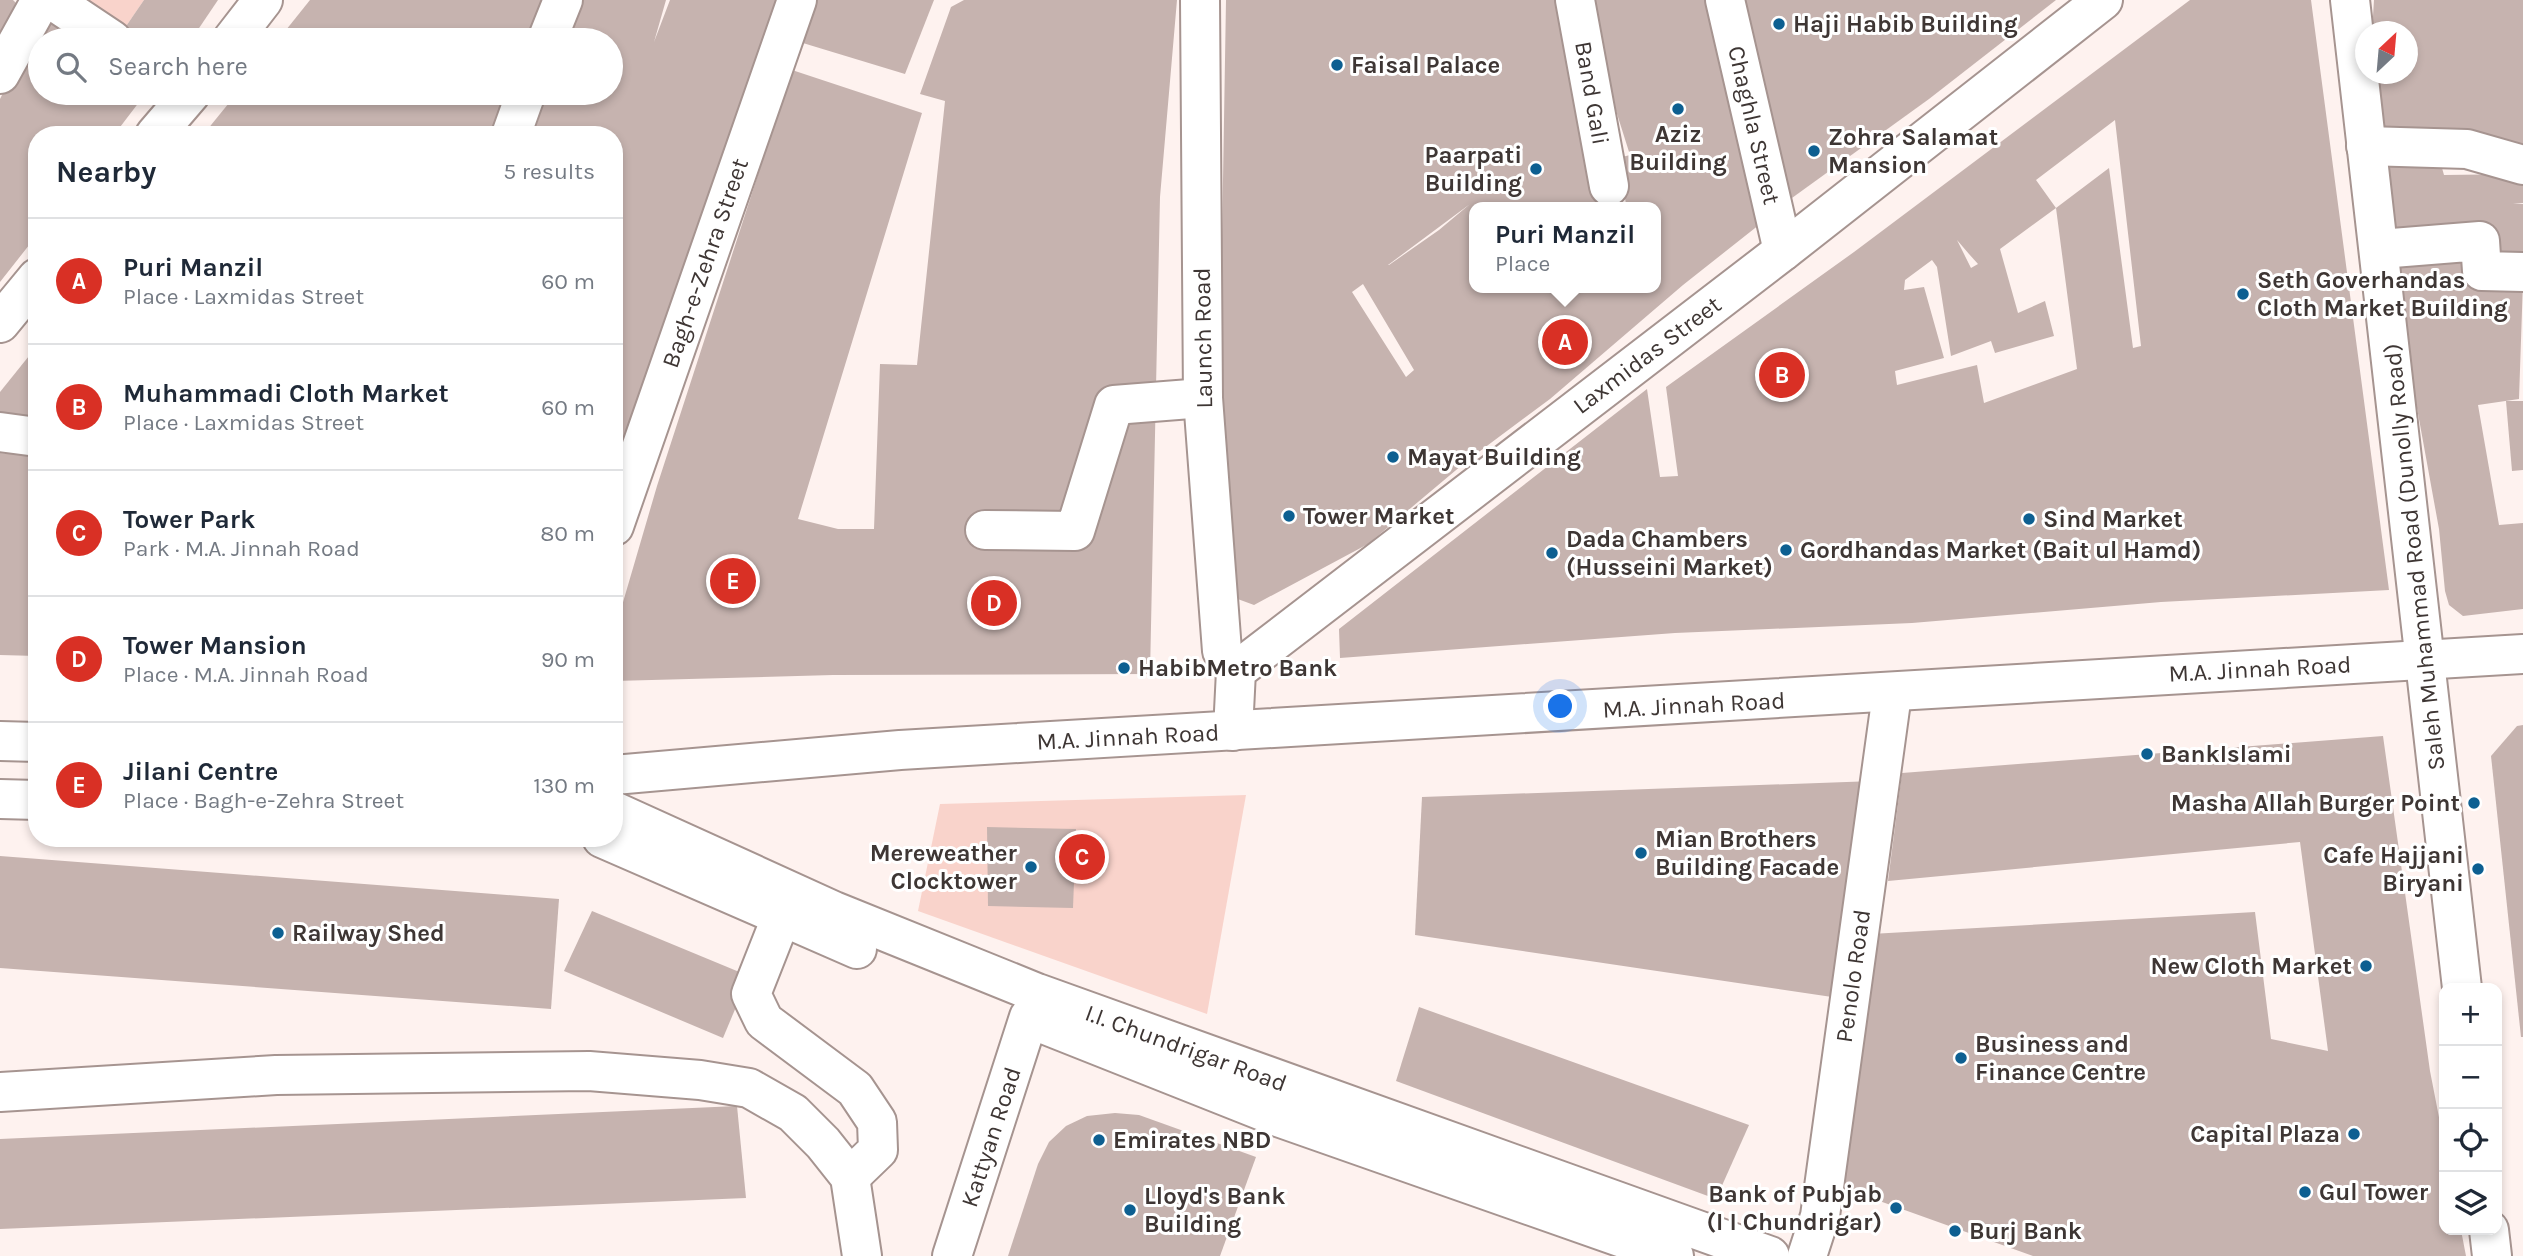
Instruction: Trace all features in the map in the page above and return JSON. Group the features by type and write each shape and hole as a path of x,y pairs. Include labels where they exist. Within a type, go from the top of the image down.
{"main road":[{"path":"0,74 41,0"},
{"path":"52,0 94,28"},
{"path":"241,28 263,0"},
{"path":"552,28 563,0"},
{"name":"Bagh-e-Zehra Street","path":"623,496 797,0"},
{"name":"Launch Road","path":"1200,0 1203,398 1222,651 1236,671"},
{"name":"Band Gali","path":"1575,0 1609,186"},
{"name":"Chaghla Street","path":"1725,0 1783,251"},
{"name":"Laxmidas Street","path":"1236,671 1783,251 2103,0"},
{"name":"Saleh Muhammad Road (Dunolly Road)","path":"2350,0 2461,983"},
{"path":"163,126 181,105"},
{"path":"514,126 522,105"},
{"path":"2366,146 2467,149 2523,164"},
{"path":"2380,249 2480,241 2482,271 2523,272"},
{"path":"0,323 28,289"},
{"path":"985,530 1075,531 1114,405 1203,398"},
{"path":"0,432 28,436"},
{"name":"M.A. Jinnah Road","path":"623,774 900,750 1892,694 2161,673 2426,662 2523,654"},
{"path":"1233,731 1236,671"},
{"name":"Penolo Road","path":"1807,1256 1820,1216 1892,694"},
{"path":"0,741 28,742"},
{"path":"0,799 28,800"},
{"name":"I.I. Chundrigar Road","path":"623,815 834,911 1037,993 1770,1256"},
{"name":"I.I. Chundrigar Road","path":"622,847 781,918 1278,1117 1674,1256"},
{"path":"781,918 751,994 764,1021 855,1089 877,1122 878,1150 850,1177"},
{"name":"Kattyan Road","path":"953,1256 1029,1017"},
{"path":"0,1092 276,1075 589,1071 749,1087 793,1113 824,1143 850,1177 862,1256"},
{"path":"2490,1235 2492,1256"}],"shaded area":[{"path":"54,0 144,0 125,28 107,28"},
{"path":"1246,795 1207,1014 918,911 940,804"}],"building":[{"path":"0,0 13,0 18,5 0,61"},
{"path":"144,0 218,0 199,28 125,28"},
{"path":"310,0 554,0 543,28 288,28"},
{"path":"576,0 666,0 654,42 670,0 784,0 623,449 623,126 536,126 543,105 623,105 623,28 568,28"},
{"path":"806,0 934,0 905,74 793,40"},
{"path":"964,0 1177,0 1160,197 1150,674 833,675 623,681 623,602 657,486 792,70 922,113 798,519 838,529 874,529 880,364 917,365 945,101 920,94 951,7"},
{"path":"1226,0 1560,0 1602,202 1469,202 1469,205 1388,265 1439,230 1469,205 1469,293 1661,293 1661,202 1626,202 1618,158 1630,155 1606,79 1591,0 1713,0 1769,217 1683,285 1550,399 1468,460 1368,544 1254,605 1235,598 1223,489 1220,361","holes":["1363,284 1414,370 1406,377 1352,292"]},
{"name":"Zohra Salamat Mansion","path":"1732,0 2056,0 1929,99 1785,203"},
{"path":"2190,0 2311,0 2389,590 2161,602 1912,623 1675,633 1340,658 1339,629 1647,389 1660,477 1678,476 1666,387 1854,252","holes":["2115,120 2141,346 2133,348 2109,168 2056,208 2036,180","2056,208 2077,369 1984,403 1977,365 1897,385 1895,371 1944,358 1924,287 1904,290 1905,280 1932,260 1937,267 1951,356 1991,341 1995,353 2054,336 2045,301 2018,313 2000,249","1957,240 1978,264 1971,268"]},
{"path":"2374,0 2523,0 2523,162 2379,139 2374,84 2418,84 2418,21 2373,21"},
{"path":"41,17 58,28 36,28"},
{"path":"28,43 28,105 137,105 121,126 28,126 28,246 0,282 0,99"},
{"path":"227,105 515,105 508,126 210,126"},
{"path":"2376,153 2438,154 2444,175 2523,174 2523,203 2513,204 2523,204 2523,267 2488,265 2387,238"},
{"path":"2474,251 2523,281 2519,399 2478,405 2499,525 2523,523 2523,609 2463,616 2449,605 2445,591 2439,529 2401,320 2398,260"},
{"path":"28,357 28,418 0,415 0,392"},
{"path":"2506,401 2523,401 2523,470 2512,471"},
{"path":"0,453 28,455 28,656 0,655"},
{"path":"2523,725 2521,1037 2491,756 2517,726"},
{"path":"2383,736 2430,1071 2439,1117 2439,1235 2462,1235 2466,1256 2033,1256 1832,1184 1871,934 2255,912 2271,1039 2328,1051 2300,842 1888,881 1902,773"},
{"name":"Mian Brothers Building Facade","path":"1874,781 1832,997 1415,935 1422,797"},
{"name":"Mereweather Clocktower","path":"987,827 1076,829 1073,908 988,906"},
{"name":"Railway Shed","path":"0,856 559,899 551,1009 0,968"},
{"path":"592,911 749,976 723,1038 564,971"},
{"path":"1419,1007 1749,1125 1716,1199 1396,1081"},
{"path":"737,1106 746,1198 0,1229 0,1139"},
{"name":"Lloyd's Bank Building","path":"1115,1113 1139,1115 1256,1157 1220,1256 1008,1256 1038,1164 1049,1142 1066,1126 1087,1116"}],"place":[{"name":"Haji Habib Building","path":"1779,24"},
{"name":"Faisal Palace","path":"1337,65"},
{"name":"Aziz Building","path":"1678,109"},
{"name":"Zohra Salamat Mansion","path":"1814,151"},
{"name":"Paarpati Building","path":"1536,169"},
{"name":"Seth Goverhandas Cloth Market Building","path":"2243,294"},
{"name":"Puri Manzil","path":"1565,342"},
{"name":"Muhammadi Cloth Market","path":"1782,375"},
{"name":"Mayat Building","path":"1393,457"},
{"name":"Tower Market","path":"1289,516"},
{"name":"Sind Market","path":"2029,519"},
{"name":"Gordhandas Market (Bait ul Hamd)","path":"1786,550"},
{"name":"Dada Chambers (Husseini Market)","path":"1552,553"},
{"name":"Jilani Centre","path":"733,581"},
{"name":"Tower Mansion","path":"994,603"},
{"name":"HabibMetro Bank","path":"1124,668"},
{"name":"BankIslami","path":"2147,754"},
{"name":"Masha Allah Burger Point","path":"2474,803"},
{"name":"Mian Brothers Building Facade","path":"1641,853"},
{"name":"Tower Park","path":"1082,857"},
{"name":"Mereweather Clocktower","path":"1031,867"},
{"name":"Cafe Hajjani Biryani","path":"2478,869"},
{"name":"Railway Shed","path":"278,933"},
{"name":"New Cloth Market","path":"2366,966"},
{"name":"Business and Finance Centre","path":"1961,1058"},
{"name":"Capital Plaza","path":"2354,1134"},
{"name":"Emirates NBD","path":"1099,1140"},
{"name":"Gul Tower","path":"2305,1192"},
{"name":"Bank of Pubjab (I I Chundrigar)","path":"1896,1208"},
{"name":"Lloyd's Bank Building","path":"1130,1210"},
{"name":"Burj Bank","path":"1955,1231"}]}
